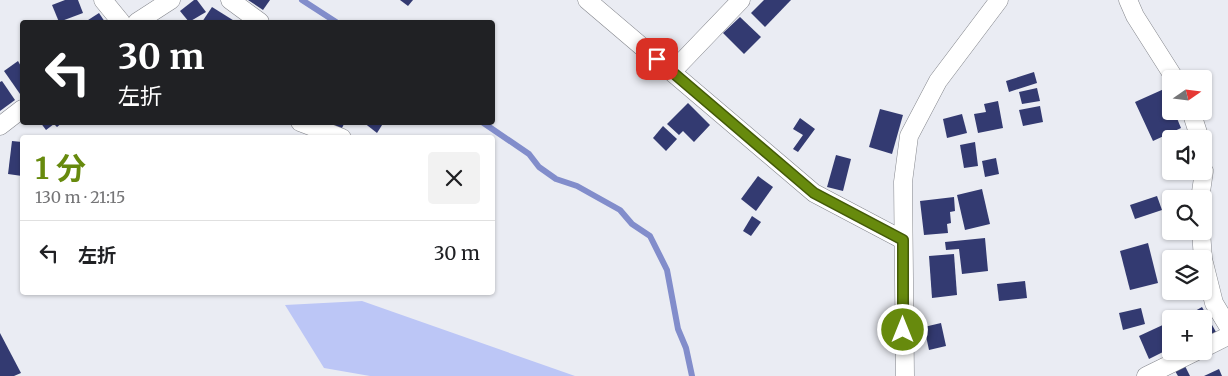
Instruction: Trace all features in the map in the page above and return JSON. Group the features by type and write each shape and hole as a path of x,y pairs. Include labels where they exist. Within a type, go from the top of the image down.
{"street":[{"path":"103,0 119,20"},
{"path":"140,20 171,0"},
{"path":"230,0 257,20"},
{"path":"587,0 814,193 903,240"},
{"path":"672,72 741,0"},
{"path":"906,376 903,182 909,136 938,81 999,0"},
{"path":"1128,0 1135,16 1169,70"},
{"path":"0,126 20,110"},
{"path":"308,125 334,135"},
{"path":"1212,295 1214,303 1228,326"},
{"path":"1212,344 1228,336"},
{"path":"1146,376 1179,360"}],"shaded area":[{"path":"362,301 575,376 370,376 324,368 285,305"}],"building":[{"path":"65,0 78,0 83,13 64,20 58,20 52,5"},
{"path":"194,0 197,0 206,12 192,20 187,20 180,11"},
{"path":"248,0 270,0 263,10"},
{"path":"400,0 413,0 408,6"},
{"path":"764,0 791,0 765,27 751,13"},
{"path":"212,7 233,20 203,20"},
{"path":"99,13 104,20 88,20"},
{"path":"740,17 761,37 744,54 723,33"},
{"path":"18,61 20,64 20,94 4,71"},
{"path":"1034,72 1037,83 1009,92 1006,81"},
{"path":"2,81 15,100 0,111 0,82"},
{"path":"1037,88 1040,101 1022,104 1019,92"},
{"path":"1162,90 1162,120 1178,120 1181,128 1177,130 1162,130 1162,137 1153,141 1135,102"},
{"path":"998,101 1003,128 978,133 974,114 986,112 984,104"},
{"path":"688,103 710,125 694,142 683,131 679,135 667,124"},
{"path":"1040,106 1043,122 1023,126 1019,110"},
{"path":"880,109 903,115 892,154 869,147"},
{"path":"962,114 967,133 947,138 943,119"},
{"path":"800,118 815,129 798,152 793,149 803,135 793,129"},
{"path":"42,125 53,125 46,130"},
{"path":"332,125 344,125 341,130"},
{"path":"367,125 382,125 377,133"},
{"path":"663,126 677,139 666,151 653,138"},
{"path":"12,141 20,142 20,176 8,174"},
{"path":"975,142 978,166 964,168 960,145"},
{"path":"836,155 851,159 843,191 827,187"},
{"path":"996,158 999,174 985,177 982,161"},
{"path":"758,176 773,187 756,211 741,199"},
{"path":"982,189 990,224 965,230 957,195"},
{"path":"1157,196 1162,210 1135,219 1130,205"},
{"path":"954,197 955,211 950,212 951,223 947,224 948,233 924,235 920,201"},
{"path":"752,216 761,222 751,236 743,231"},
{"path":"985,238 988,271 962,274 959,249 946,250 945,242"},
{"path":"1148,243 1158,283 1130,290 1120,251"},
{"path":"954,254 957,295 932,298 929,256"},
{"path":"1025,281 1027,298 999,301 997,284"},
{"path":"1141,308 1145,324 1123,330 1119,313"},
{"path":"941,323 946,346 929,350 924,327"},
{"path":"1162,325 1162,352 1149,359 1139,336"},
{"path":"1212,325 1216,332 1212,334"},
{"path":"0,333 21,373 14,376 0,376"},
{"path":"1185,366 1190,376 1178,376 1175,371"},
{"path":"1219,369 1222,376 1204,376"}],"waterway":[{"path":"302,0 333,20"},
{"path":"486,125 529,154 539,167 556,179 577,186 620,210 632,224 650,236 667,270 678,329 686,348 692,376"}],"route":[{"path":"657,59 814,193 903,240 903,330"}]}
